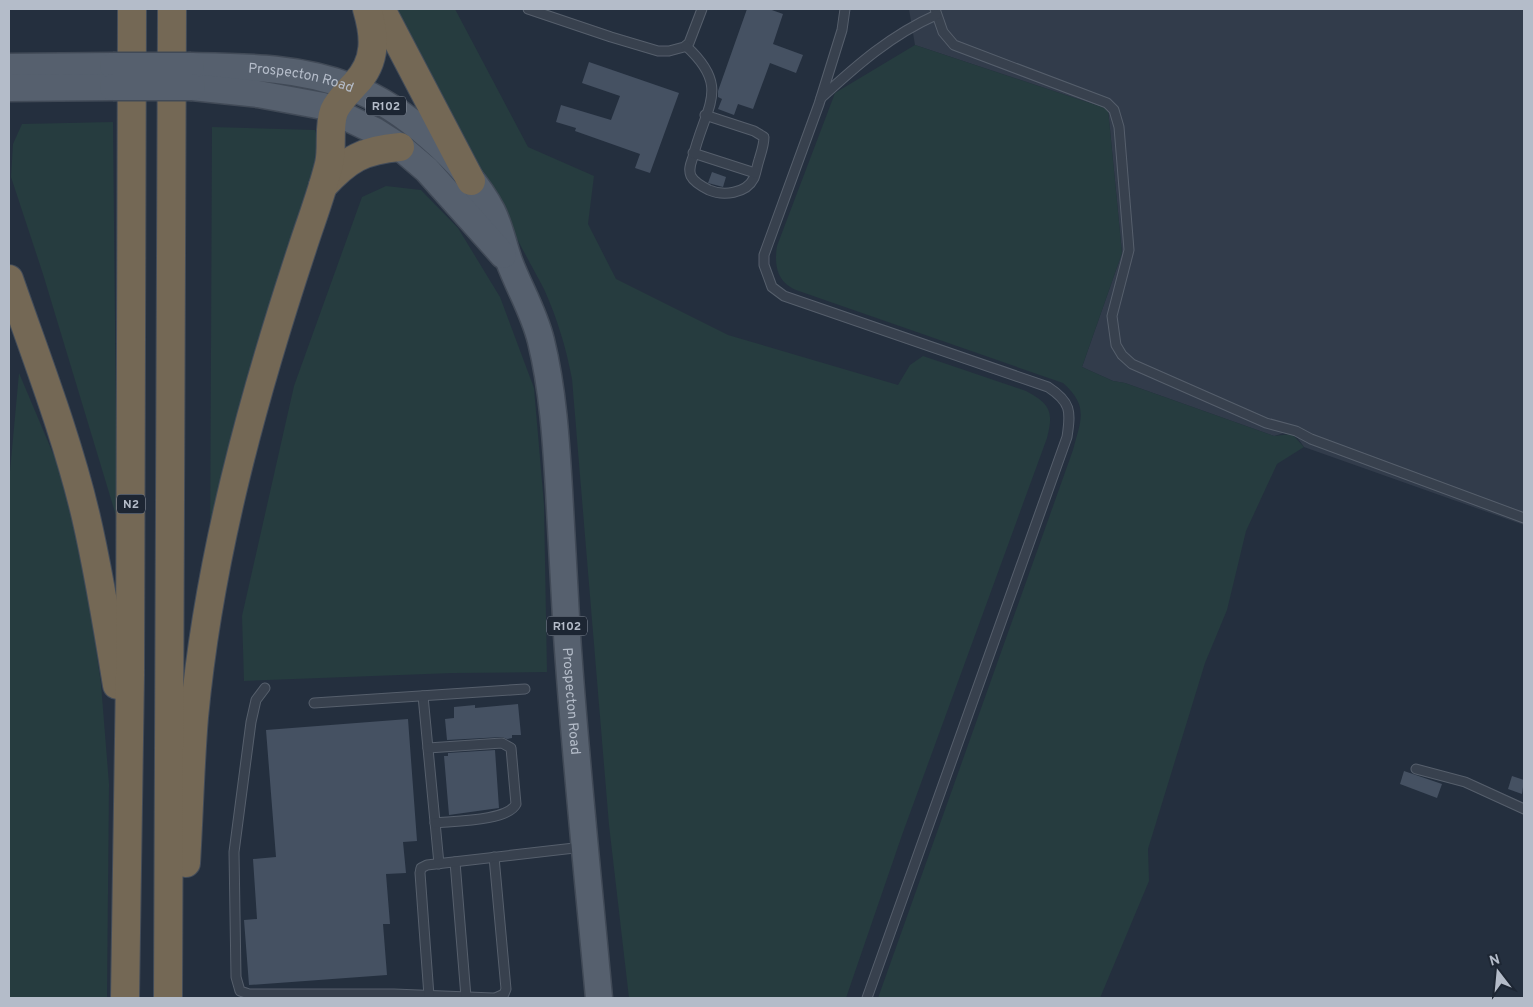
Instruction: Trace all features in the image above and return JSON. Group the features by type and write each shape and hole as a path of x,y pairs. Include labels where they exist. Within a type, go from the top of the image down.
{"highway":[{"name":"N2","path":"125,998 132,9"},
{"path":"168,998 172,9"},
{"path":"168,945 182,927 194,716 211,598 238,470 277,325 323,186 329,163 331,123 334,110 368,67 373,56 371,23 367,9"},
{"path":"381,9 471,181"},
{"path":"323,186 341,166 352,158 380,149 400,147"},
{"path":"9,279 57,418 86,516 108,624 128,763"}],"main road":[{"name":"Prospecton Road","path":"9,67 113,76 191,77 285,70 312,75 352,88 414,124 441,147 471,181 491,210 509,261 531,308 541,339 551,399 571,687 599,998"},
{"name":"Prospecton Road","path":"9,88 113,76"},
{"name":"Prospecton Road","path":"191,77 334,110 400,147 446,189 509,261"}],"lane":[{"path":"528,9 658,51 677,50 686,46 693,37 702,9"},
{"path":"842,10 842,30 821,98 764,255 764,265 772,287 784,296 827,312 1048,386 1061,396 1068,405 1069,413 1068,437 867,998"},
{"path":"821,98 877,48 935,12 943,32 954,45 1107,103 1114,110 1119,127 1129,250 1112,316 1116,345 1122,355 1132,364 1266,423 1296,431 1311,439 1524,518"},
{"path":"686,46 700,59 711,76 713,89 705,114 694,153 690,169 691,176 701,186 712,191 723,194 737,192 753,179 764,138 754,131 705,114"},
{"path":"694,153 755,173"},
{"path":"266,688 256,700 251,722 234,852 234,922 237,986 240,991 248,994 494,998 504,994 506,989 494,857"},
{"path":"314,703 526,690"},
{"path":"423,696 439,864"},
{"path":"428,748 502,743 511,748 516,804 514,809 501,816 435,823"},
{"path":"1416,769 1465,782 1524,809"},
{"path":"429,996 420,872 424,866 585,847"},
{"path":"455,862 466,997"}],"shaded area":[{"path":"909,9 1524,9 1524,525 1304,447 1297,437 1284,433 1274,436 1125,383 1113,381 1082,367 1122,253 1108,109 915,45"}],"green space":[{"path":"393,9 455,9 528,147 594,176 588,224 616,279 728,335 898,385 910,365 923,356 1026,391 1045,404 1048,409 1050,421 1047,438 902,835 846,998 629,998 609,825 572,379 567,356 557,322 544,289"},
{"path":"915,45 1108,109 1122,253 1082,367 1113,381 1125,383 1274,436 1292,434 1304,447 1277,464 1246,531 1227,610 1205,663 1148,849 1149,881 1100,998 878,998 1073,450 1081,414 1077,399 1063,383 796,290 781,278 778,272 776,260 777,246 835,93"},
{"path":"113,122 117,519 43,274 11,177 13,144 22,124"},
{"path":"212,127 315,130 328,161 290,240 259,339 210,574"},
{"path":"386,186 421,190 458,228 500,297 534,388 544,505 547,672 453,673 244,681 242,616 294,386 362,197"},
{"path":"19,373 60,470 87,584 101,684 109,784 107,998 9,998 9,482"}],"building":[{"path":"747,9 769,9 783,14 773,44 803,55 796,73 770,63 753,109 738,104 734,115 718,109 722,99 718,97 718,91"},
{"path":"589,62 679,93 650,173 635,168 640,154 575,131 576,128 556,122 561,105 611,120 620,96 582,83"},
{"path":"712,172 726,177 723,187 708,183"},
{"path":"518,704 521,735 512,735 512,738 507,739 502,737 447,740 445,719 454,718 454,707 475,705 475,708"},
{"path":"408,719 417,841 403,842 406,873 386,874 390,924 383,924 387,975 249,985 244,920 257,919 253,859 276,857 266,730"},
{"path":"495,750 499,808 449,815 444,756 448,756 448,753"},
{"path":"1404,771 1442,784 1437,798 1400,784"},
{"path":"1512,776 1524,780 1522,794 1508,789"}]}
